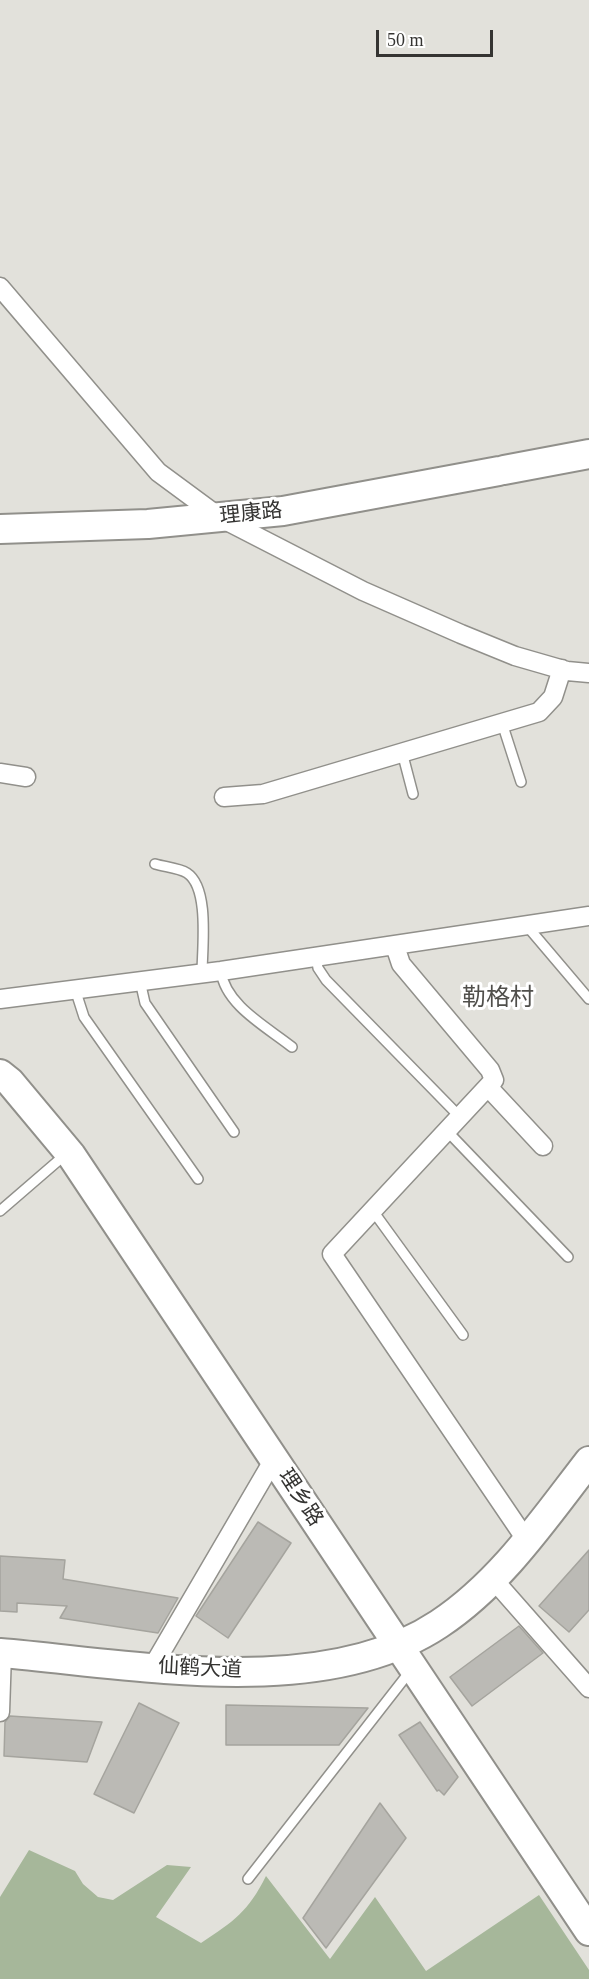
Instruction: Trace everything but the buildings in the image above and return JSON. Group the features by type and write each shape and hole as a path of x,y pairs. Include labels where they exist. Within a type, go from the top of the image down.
{"main road":[{"name":"理康路","path":"0,529 148,524 283,511 589,454"},
{"name":"理乡路","path":"0,1074 10,1082 68,1152 589,1931"},
{"name":"仙鹤大道","path":"1,1653 256,1672 323,1668 405,1658 440,1624 493,1579 589,1461"}],"street":[{"path":"0,287 158,472 219,517 335,578 436,624 514,656 562,669 589,673"},
{"path":"224,797 263,794 502,723 546,707 553,697 562,669"},
{"path":"0,773 26,777"},
{"path":"0,999 202,974 589,916"},
{"path":"395,946 400,964 492,1073 494,1080 332,1254 527,1540"},
{"path":"489,1088 543,1146"},
{"path":"153,1666 274,1459"},
{"path":"493,1579 589,1688"},
{"path":"0,1712 1,1653"}],"lane":[{"path":"502,723 521,782"},
{"path":"402,752 413,794"},
{"path":"155,864 187,873 199,888 202,904 202,974"},
{"path":"527,926 589,999"},
{"path":"316,957 318,968 326,980 461,1118"},
{"path":"220,971 222,982 229,996 292,1047"},
{"path":"140,981 145,1003 234,1132"},
{"path":"75,989 84,1017 198,1179"},
{"path":"448,1132 568,1257"},
{"path":"0,1211 68,1152"},
{"path":"372,1211 463,1335"},
{"path":"248,1879 405,1658"}],"green space":[{"path":"29,1850 75,1871 83,1884 98,1897 113,1900 167,1865 191,1867 156,1917 201,1943 239,1915 253,1899 266,1876 330,1959 375,1897 426,1971 539,1895 589,1970 589,1979 0,1979 0,1897"}],"district":[{"name":"勒格村","path":"498,999"}]}
